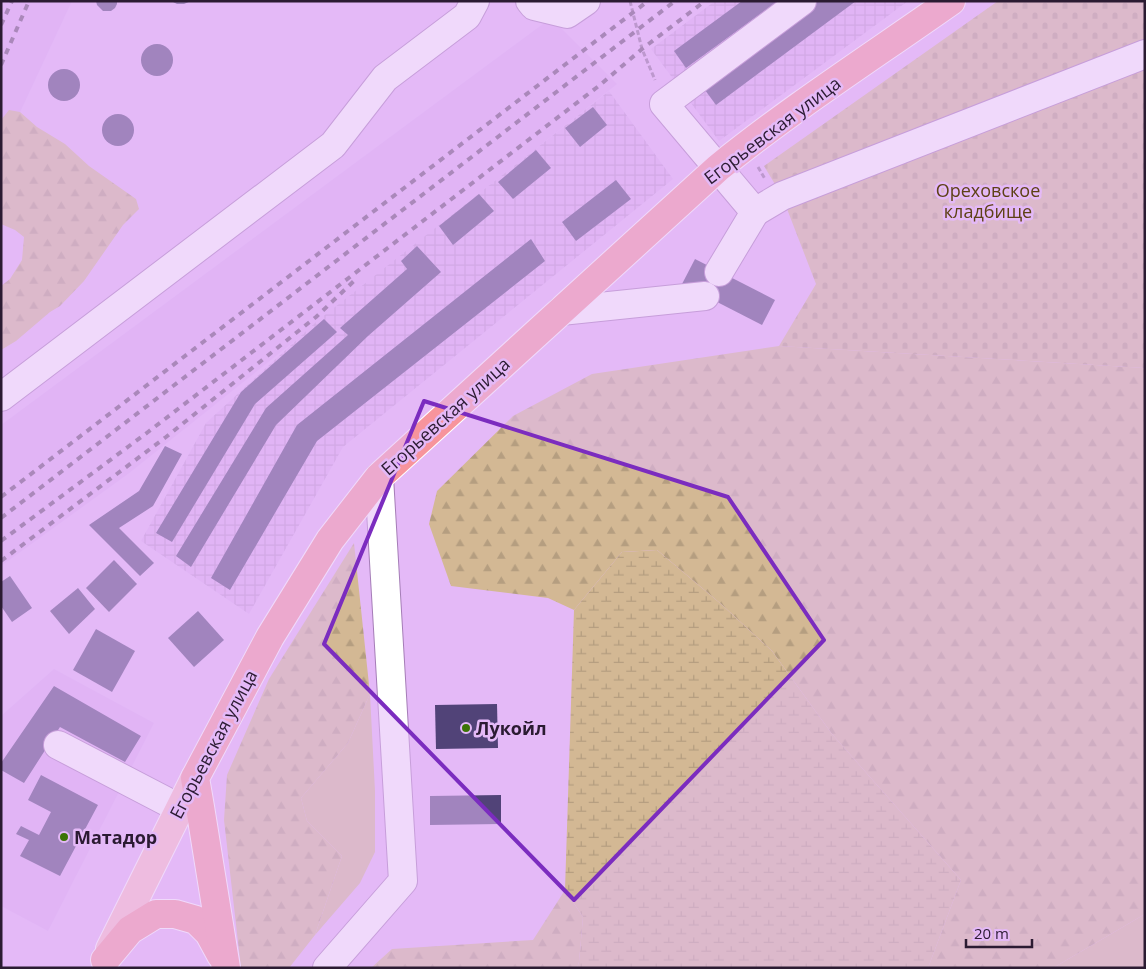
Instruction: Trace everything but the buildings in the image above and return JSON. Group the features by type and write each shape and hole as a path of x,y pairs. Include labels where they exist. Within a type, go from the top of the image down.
{"highway":[{"name":"Егорьевская улица","path":"195,778 270,637 330,540 379,477 718,168 746,145 799,107 951,1"},
{"path":"195,778 226,965"},
{"path":"103,964 130,930 156,914 175,914 196,920 209,933 226,965"}],"main road":[{"name":"Егорьевская улица","path":"103,964 195,778"}],"lane":[{"path":"1,397 333,144 385,78 467,16 475,1"},
{"path":"530,1 534,6 567,14 586,1"},
{"path":"755,212 664,104 802,1"},
{"path":"719,272 755,212 782,196 1145,54"},
{"path":"561,311 705,296"},
{"path":"327,968 403,881 379,477"},
{"path":"58,745 179,808"}],"path":[{"path":"630,1 642,49 664,104"}],"highlighted area":[{"path":"424,401 728,497 824,640 574,900 324,644"}],"shaded area":[{"path":"1,1 72,1 1,153"},
{"path":"715,1 908,1 719,141 651,49"},
{"path":"551,18 617,84 128,474 1,566 1,425"},
{"path":"609,91 673,179 343,447 249,614 141,541 206,423 316,322"},
{"path":"54,669 154,723 48,931 1,906 1,716"}],"green space":[{"name":"Ореховское кладбище","path":"998,1 1145,1 1145,368 779,346 816,284 782,196 764,166"},
{"path":"9,110 20,112 37,127 65,144 89,166 136,199 139,209 123,225 84,281 60,306 50,312 16,341 1,350 1,286 10,279 22,260 24,237 15,230 1,224 1,120"},
{"path":"779,346 1145,368 1145,914 1053,968 928,968 961,880 832,734 772,651 721,604 657,550 622,552 574,610 548,598 451,586 429,524 437,491 513,416 592,374"},
{"path":"354,543 370,694 348,743 301,798 307,821 342,856 315,935 289,968 241,968 224,820 227,775 269,679"},
{"path":"657,550 721,604 772,651 832,734 961,880 928,968 577,968 583,917 565,890 574,610 622,552"},
{"path":"370,694 375,791 375,852 360,883 315,935 342,856 307,821 301,798 348,743"},
{"path":"565,890 583,917 577,968 371,968 392,949 533,940"},
{"path":"1145,914 1145,968 1053,968"}],"railway":[{"path":"1,25 12,1"},
{"path":"1,65 29,1"},
{"path":"1,497 648,1"},
{"path":"1,518 675,1"},
{"path":"1,541 148,432 600,85 642,49 705,1"},
{"path":"1,561 166,437 316,317 355,280"}],"place":[{"name":"Лукойл","path":"466,728"},
{"name":"Матадор","path":"64,837"}]}
